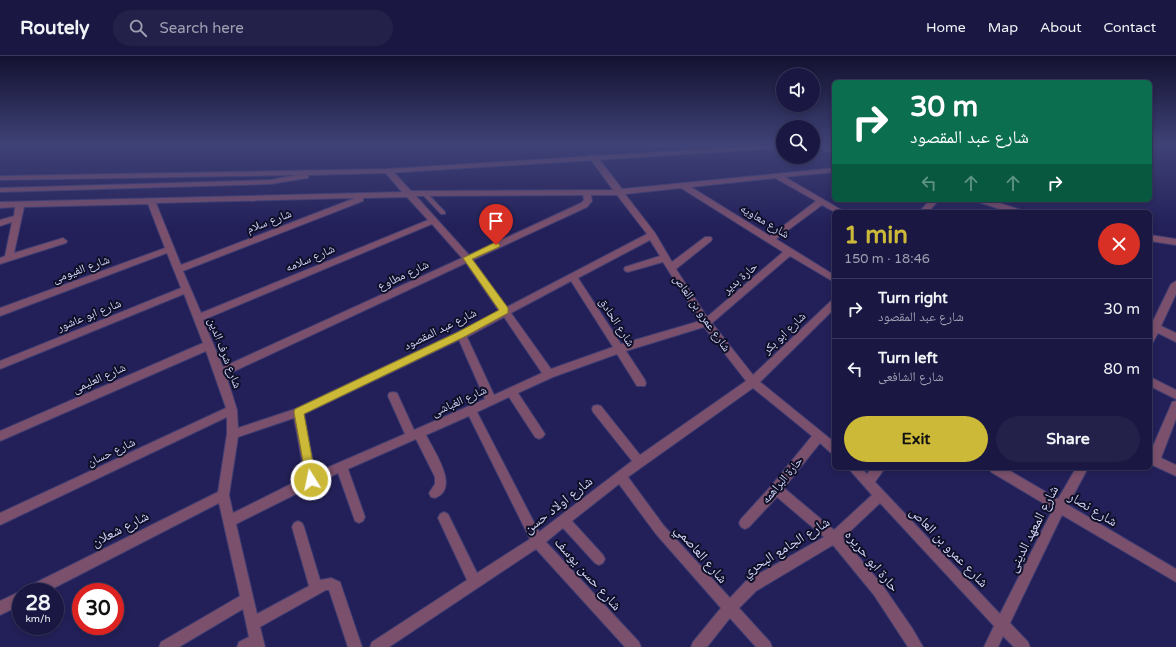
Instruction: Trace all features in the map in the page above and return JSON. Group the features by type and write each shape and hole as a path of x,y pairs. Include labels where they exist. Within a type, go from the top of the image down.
{"street":[{"path":"0,178 287,173"},
{"path":"0,190 198,185 287,181 316,173"},
{"path":"390,173 467,258 549,374"},
{"name":"شارع عمرو بن العاص","path":"605,173 652,235 706,323 753,382 832,447"},
{"path":"0,205 410,194 620,192 809,173"},
{"path":"777,176 837,210"},
{"name":"شارع معاويه","path":"682,186 832,278"},
{"name":"شارع مطاوع","path":"220,373 584,205 588,201 586,192"},
{"name":"شارع سلام","path":"179,269 367,196"},
{"path":"770,240 821,201"},
{"name":"شارع شرف الدين","path":"152,202 220,373 232,410 233,434 223,495 254,623 253,645"},
{"path":"925,210 934,202"},
{"path":"987,202 1012,210"},
{"path":"4,260 20,205"},
{"path":"0,223 17,218"},
{"name":"شارع سلامه","path":"198,318 432,220"},
{"name":"شارع عبد المقصود","path":"233,434 298,412 461,335 652,235"},
{"path":"1152,238 1176,242"},
{"path":"671,268 708,239"},
{"path":"4,260 63,241"},
{"name":"شارع الفيومى","path":"0,312 170,249"},
{"name":"حارة بدير","path":"706,323 790,251"},
{"path":"628,269 665,258"},
{"name":"شارع الحادق","path":"572,276 641,383"},
{"path":"1176,284 1174,294 1153,326 1176,338"},
{"name":"شارع ابو عاشور","path":"0,365 187,289"},
{"name":"شارع ابو بكر","path":"753,382 832,305"},
{"name":"شارع الغباشى","path":"229,521 311,480 415,435 549,374 619,349 706,323"},
{"path":"461,335 491,400"},
{"name":"شارع العليمى","path":"0,436 209,345"},
{"name":"شارع اولاد حسن","path":"377,647 537,541 620,476 753,382"},
{"path":"1152,382 1176,395"},
{"path":"511,392 539,434"},
{"path":"393,396 441,477 441,485 435,493"},
{"path":"1176,405 1152,459 1176,471"},
{"path":"597,409 640,462"},
{"name":"شارع حسان","path":"0,518 232,410"},
{"name":"شارع حسن يوسف","path":"471,410 537,541 634,647"},
{"path":"298,412 311,480"},
{"name":"حارة البراهمه","path":"745,523 776,489 819,435"},
{"path":"342,467 359,517"},
{"name":"شارع عمرو بن العاص","path":"856,470 1024,647"},
{"path":"868,482 877,470"},
{"name":"شارع نصار","path":"998,470 1176,576"},
{"name":"شارع المعهد الدينى","path":"991,647 1060,507 1081,470"},
{"name":"شارع العاصمي","path":"620,476 660,530 765,647"},
{"name":"حارة ابو حريره","path":"776,489 834,538 863,570 897,616 916,647"},
{"name":"شارع شعلان","path":"50,583 223,495"},
{"name":"شارع الجامع البحري","path":"698,647 729,608 751,586 834,538 880,496"},
{"path":"444,518 475,583"},
{"path":"563,520 599,559"},
{"path":"298,527 316,589"},
{"path":"254,623 325,584 334,585 355,647"},
{"path":"166,647 248,599"},
{"path":"0,608 12,602"}],"lane":[{"path":"425,194 443,213"}],"route":[{"path":"311,480 298,412 461,335 505,311 467,258 496,245"}]}
